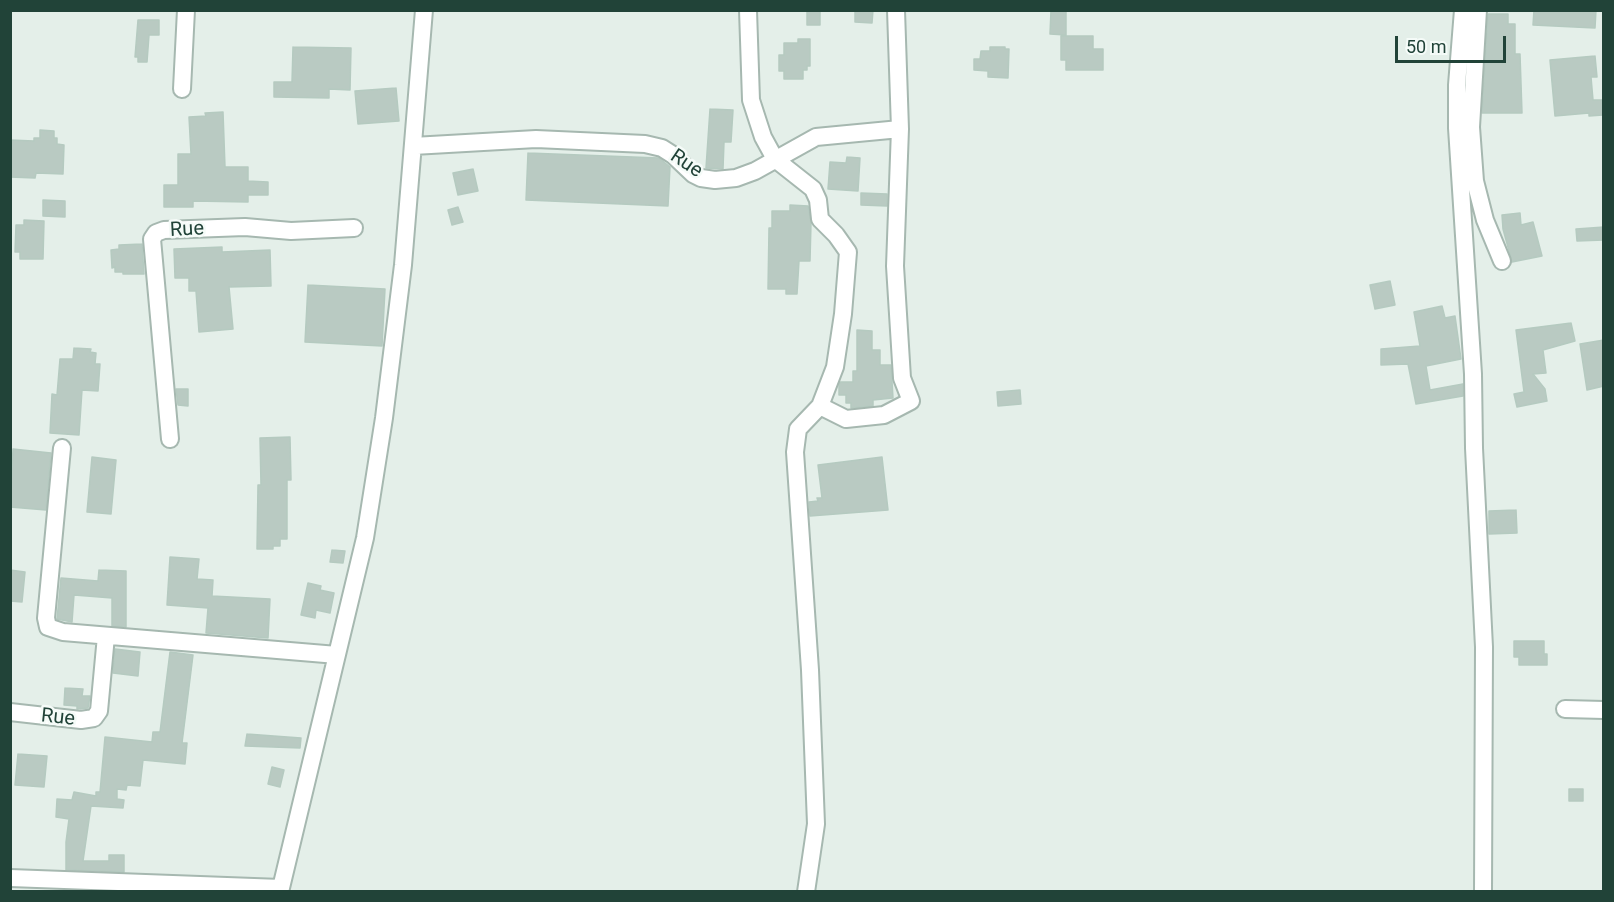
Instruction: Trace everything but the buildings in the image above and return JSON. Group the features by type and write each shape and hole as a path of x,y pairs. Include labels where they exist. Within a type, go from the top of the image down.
{"street":[{"path":"182,89 186,10"},
{"path":"10,878 281,890 365,538 384,418 403,265 424,10"},
{"path":"748,10 751,100 763,137 775,159 813,189 818,200 820,219 836,235 848,252 844,305 835,367 819,406 798,429 795,452 810,670 816,825 806,891"},
{"path":"819,406 846,419 884,415 911,401 902,378 895,266 900,129 896,10"},
{"path":"1463,10 1457,85 1457,128 1473,374 1484,647 1483,891"},
{"path":"1478,10 1472,127 1475,181 1485,220 1503,261"},
{"name":"Rue","path":"413,146 536,139 645,144 662,148 693,174 715,180 736,178 755,171 816,137 900,129"},
{"name":"Rue","path":"170,439 152,239 156,233 164,230 245,227 291,231 354,228"},
{"path":"62,448 46,618 48,627 53,630 106,636 337,655"},
{"name":"Rue","path":"10,712 86,721 94,718 99,711 106,636"},
{"path":"1565,709 1604,710"}]}
